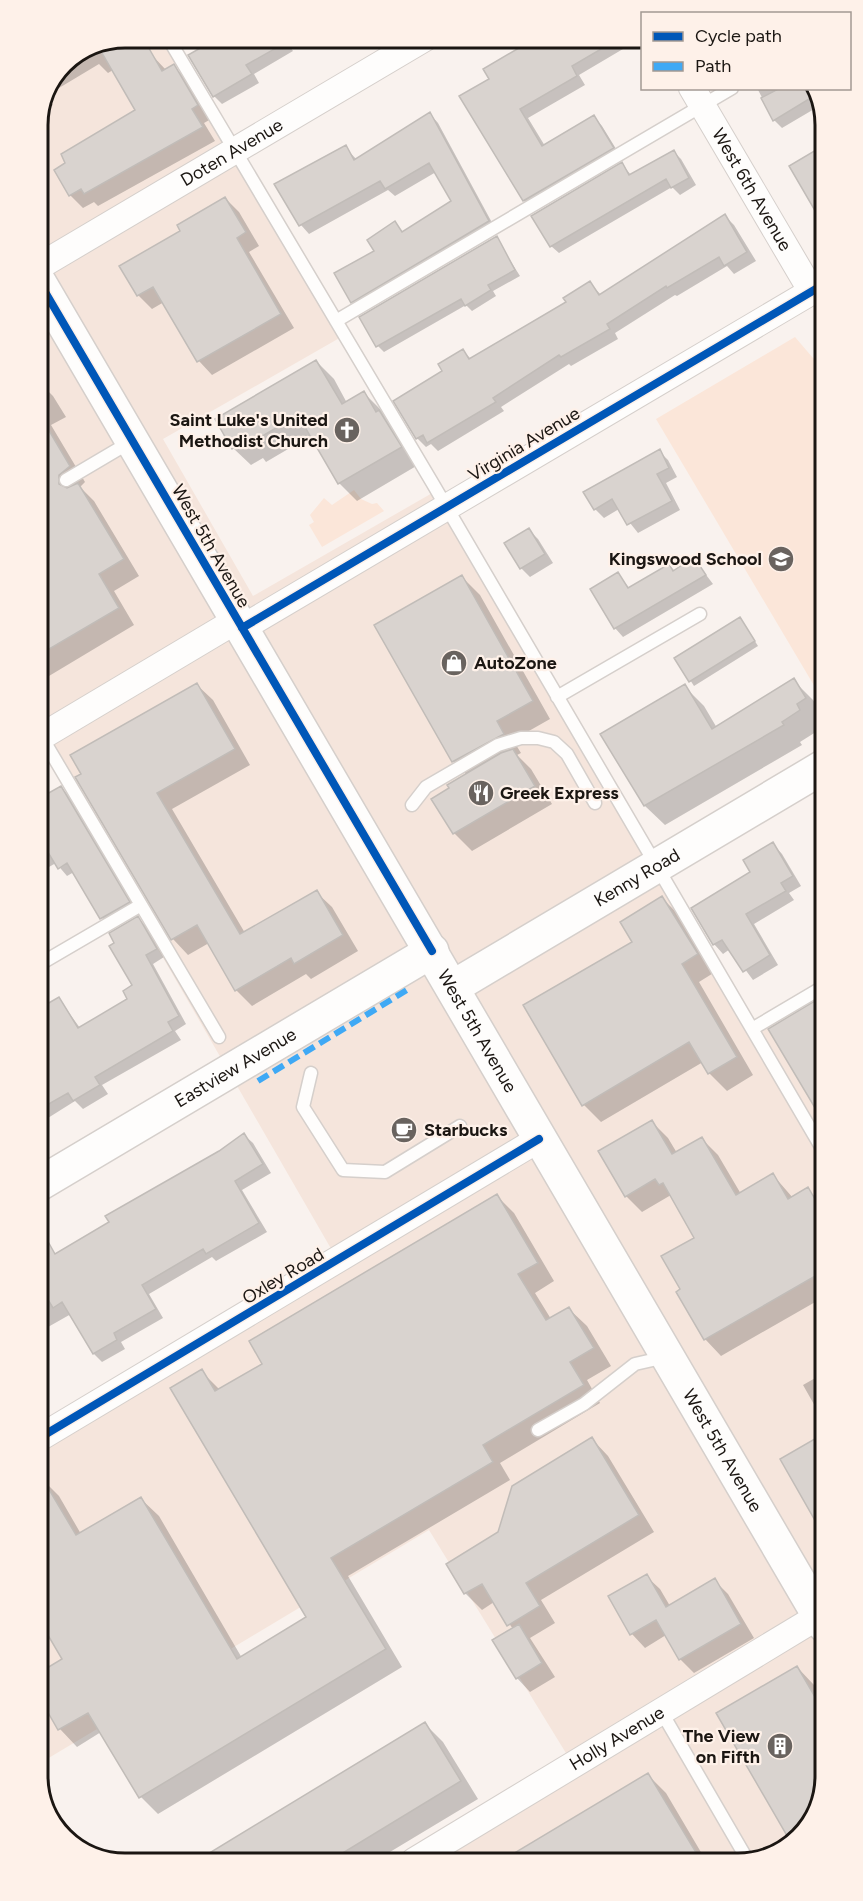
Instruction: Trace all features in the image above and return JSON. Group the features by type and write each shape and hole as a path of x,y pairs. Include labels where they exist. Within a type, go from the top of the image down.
{"main road":[{"name":"West 5th Avenue","path":"48,297 815,1609"},
{"name":"Kenny Road","path":"453,987 656,866 815,779"},
{"name":"Eastview Avenue","path":"48,1178 432,951"}],"street":[{"name":"Doten Avenue","path":"48,261 408,48"},
{"name":"West 6th Avenue","path":"697,98 815,286"},
{"name":"Virginia Avenue","path":"48,732 447,507 815,290"},
{"name":"Oxley Road","path":"48,1433 539,1139"},
{"name":"Holly Avenue","path":"427,1853 662,1711 815,1625"}],"lane":[{"path":"174,48 447,507 815,1137"},
{"path":"336,321 697,98 725,90"},
{"path":"66,480 132,441"},
{"path":"557,697 700,614"},
{"path":"412,805 426,787 498,745 521,738 538,738 554,742 567,754 595,803"},
{"path":"48,749 219,1037"},
{"path":"48,959 141,904"},
{"path":"752,1029 815,992"},
{"path":"311,1073 303,1107 343,1170 385,1172 460,1126"},
{"path":"538,1430 584,1404 635,1364 667,1356"},
{"path":"662,1711 743,1853"}],"shaded area":[{"path":"175,48 343,336 163,439 253,596 434,492 749,1028 815,990 815,1776 809,1806 793,1831 763,1849 738,1853 445,1853 577,1771 429,1530 48,1758 48,1433 337,1259 48,759 48,120 54,95 70,70 95,54 110,49"},
{"name":"Kingswood School","path":"795,337 815,359 815,687 656,419"},
{"path":"354,490 361,499 372,504 377,503 384,511 322,547 309,525 314,522 310,515 324,498 332,505"}],"building":[{"path":"149,48 162,71 174,64 198,105 192,109 203,127 84,194 81,189 69,196 54,170 65,163 61,154 135,110 101,52 110,49"},
{"path":"200,48 276,48 246,65 252,74 213,97 188,55"},
{"path":"519,48 603,48 572,66 577,76 520,109 542,146 594,115 614,148 523,201 459,96 489,79 483,69"},
{"path":"776,90 806,90 810,98 773,121 761,98"},
{"path":"430,112 489,221 351,303 334,273 374,251 367,240 395,221 402,232 451,201 429,163 385,189 380,181 299,226 274,184 346,145 354,160"},
{"path":"674,150 689,178 671,188 666,179 550,247 531,216 622,162 629,175"},
{"path":"815,151 815,211 789,166"},
{"path":"225,197 246,232 237,238 281,314 197,362 153,287 137,296 119,266 180,231 177,225"},
{"path":"725,214 747,252 724,266 719,257 667,288 666,286 607,324 610,329 561,357 559,355 493,398 496,402 427,443 423,435 416,439 393,401 442,371 438,364 463,349 469,359 566,302 563,298 590,281 599,295"},
{"path":"497,236 515,270 488,285 491,290 465,306 461,299 376,347 359,317"},
{"name":"Saint Luke's United Methodist Church","path":"316,360 342,404 364,391 376,412 379,410 402,447 338,484 298,415 247,445 245,441 232,449 215,419"},
{"path":"48,429 70,466 59,475 59,484 67,488 78,483 124,559 99,574 119,608 48,650"},
{"path":"660,449 669,468 657,474 672,501 627,525 612,499 594,510 583,492"},
{"path":"529,528 545,554 520,569 504,543"},
{"path":"694,557 706,575 614,629 590,589 618,572 628,588 669,564 673,571"},
{"name":"AutoZone","path":"462,575 533,701 497,721 504,734 452,762 374,625"},
{"path":"740,617 755,641 689,682 674,658"},
{"path":"794,678 806,698 797,704 800,710 782,722 784,725 644,806 600,734 685,684 712,729"},
{"path":"197,683 235,749 157,793 240,934 317,890 343,935 294,964 291,958 235,991 197,925 171,940 75,777 81,774 70,755"},
{"name":"Greek Express","path":"513,749 535,786 453,834 431,799 449,788 447,785 501,753"},
{"path":"61,786 130,902 100,919 67,863 58,869 48,852 48,793"},
{"path":"773,842 793,876 781,883 786,891 746,914 770,955 743,972 722,940 713,945 691,908 750,872 743,860"},
{"path":"662,896 698,954 682,964 737,1057 708,1074 689,1042 582,1106 523,1005 632,942 620,922"},
{"path":"138,916 157,949 146,955 179,1016 168,1022 173,1031 95,1077 100,1085 73,1101 68,1093 48,1104 48,1003 59,997 78,1028 127,999 123,991 132,985 109,946 114,943 109,933"},
{"path":"815,1001 815,1108 768,1029"},
{"path":"652,1120 672,1154 702,1137 736,1195 773,1173 788,1199 808,1187 815,1199 815,1276 704,1340 676,1292 680,1289 661,1256 694,1238 663,1183 659,1185 655,1179 625,1197 598,1151"},
{"path":"244,1133 263,1164 235,1181 259,1223 206,1254 203,1249 142,1285 156,1309 114,1333 117,1340 93,1354 62,1302 53,1308 48,1300 48,1242 55,1254 109,1222 105,1216 219,1151"},
{"path":"497,1194 538,1263 518,1274 546,1320 569,1307 594,1348 570,1362 584,1385 483,1445 493,1462 331,1558 386,1649 139,1798 88,1713 58,1730 48,1712 48,1667 62,1659 48,1635 48,1488 76,1535 141,1497 237,1659 306,1617 170,1388 202,1369 215,1391 262,1364 249,1341"},
{"path":"592,1437 639,1515 526,1583 540,1606 507,1626 482,1584 464,1594 446,1564 498,1532 512,1486"},
{"path":"815,1439 815,1520 780,1459"},
{"path":"647,1574 666,1607 715,1578 741,1624 679,1660 656,1620 630,1635 608,1596"},
{"path":"519,1624 542,1663 516,1679 492,1640"},
{"name":"The View on Fifth","path":"797,1666 815,1697 815,1776 812,1796 802,1819 787,1836 716,1713"},
{"path":"425,1722 461,1781 343,1853 209,1853"},
{"path":"648,1773 696,1853 514,1853"}],"marked path":[{"path":"258,1081 407,990"}],"cycle path":[{"path":"242,628 815,290"},
{"path":"48,297 432,951"},
{"path":"48,1433 539,1139"}],"place":[{"name":"Saint Luke's United Methodist Church","path":"347,430"},
{"name":"Kingswood School","path":"781,559"},
{"name":"AutoZone","path":"454,663"},
{"name":"Greek Express","path":"481,793"},
{"name":"Starbucks","path":"404,1130"},
{"name":"The View on Fifth","path":"780,1746"}]}
